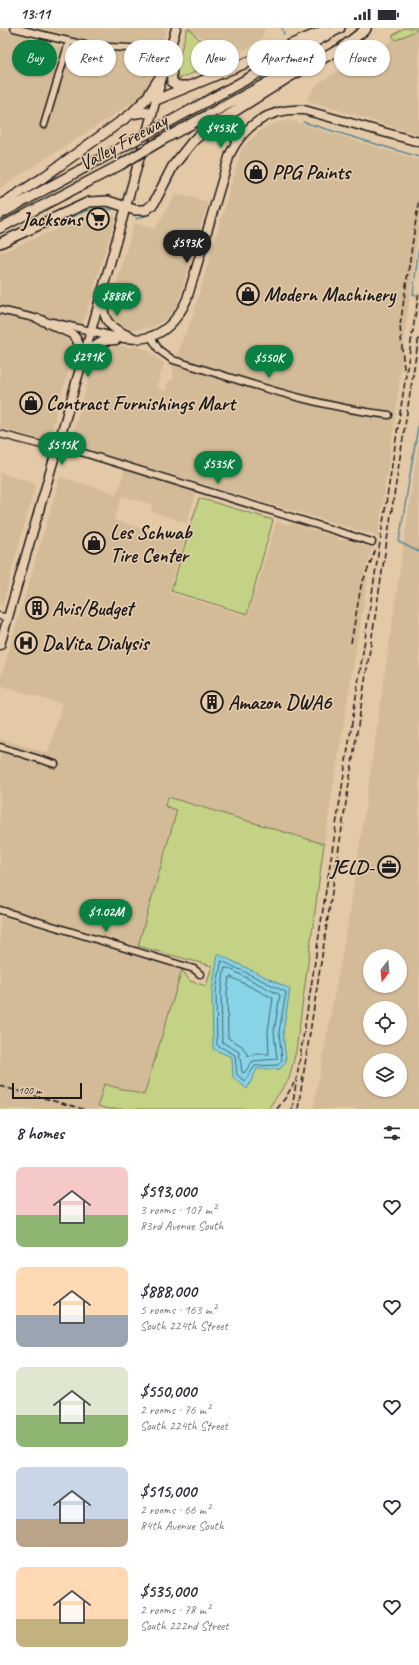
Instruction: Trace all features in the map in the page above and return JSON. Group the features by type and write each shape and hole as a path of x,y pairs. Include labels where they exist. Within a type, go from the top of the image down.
{"highway":[{"path":"156,100 331,28"},
{"name":"Valley Freeway","path":"0,214 340,28"},
{"path":"0,243 89,202 103,201 143,211 150,208 154,203 172,166 189,145 208,128 289,77 340,49 367,28"},
{"name":"Valley Freeway","path":"0,228 120,165 164,139 367,28"},
{"path":"0,205 42,179 131,114 146,99 161,76"},
{"path":"170,76 170,80 178,86 193,85"},
{"path":"131,114 143,112 152,114"}],"main road":[{"path":"173,40 176,28"},
{"path":"0,645 4,617 58,447 163,76"},
{"path":"91,331 127,339 139,340 151,337 170,325 185,305 230,154 241,135 255,123 276,113 291,110 304,110 419,142"},
{"path":"103,288 103,306 107,321 117,330 139,340"},
{"path":"39,319 72,334 79,341 81,364"},
{"path":"81,364 94,346 110,340 127,339"}],"street":[{"path":"14,28 34,31 65,41"},
{"path":"44,126 65,55"},
{"path":"0,310 91,331"},
{"path":"151,337 159,350 172,360 279,392 342,407 389,415"},
{"path":"0,434 58,447 372,542"},
{"path":"0,747 55,764"},
{"path":"0,910 194,969 200,974"}],"shaded area":[{"path":"37,28 167,28 163,40 124,40 124,43 116,43 116,40 86,40"},
{"path":"186,28 265,28 261,40 247,40 247,49 245,50 239,48 239,40 212,40 185,32"},
{"path":"413,28 419,28 419,135 306,100 318,83 334,74 334,76 390,76 390,41"},
{"path":"0,29 39,40 12,40 12,76 57,76 57,45 65,46 65,76 116,76 116,52 124,52 124,76 152,76 149,86 131,104 0,188"},
{"path":"289,120 419,160 419,221 394,426 378,536 79,447 73,444 71,440 97,351 106,346 140,347 149,351 164,364 156,388 166,391 167,383 174,378 172,365 270,393 272,386 177,357 183,338 192,318 242,148 261,130 275,123"},
{"path":"176,193 208,202 178,303 170,315 157,325 132,330 116,324 109,316 109,310 134,223 155,229"},
{"path":"100,211 116,216 62,392 49,441 0,428 0,253"},
{"path":"419,439 419,1109 313,1109 350,911"},
{"path":"125,469 197,490 187,523 151,512 153,505 122,496 114,520 184,541 169,593 248,616 276,522 289,525 290,523 339,538 339,540 343,541 344,539 372,548 364,575 368,577 324,844 168,797 177,809 138,946 0,906 0,739 48,753 62,704 0,686 0,680 60,477 117,494"},
{"path":"0,473 36,483 2,607 0,606"},
{"path":"0,916 182,970 144,1096 104,1084 97,1109 0,1109"}],"green space":[{"path":"404,28 419,29 396,40 392,36"},
{"path":"187,29 190,29 198,39 202,40 191,40 191,74 179,79 177,76 183,76 183,43"},
{"path":"199,498 273,520 247,614 171,591"},
{"path":"168,797 324,844 296,1051 289,1079 268,1109 108,1109 98,1106 104,1084 144,1095 182,970 190,981 206,986 212,966 138,946 177,810 165,806"}],"water":[{"path":"218,954 290,989 283,1032 286,1061 280,1069 257,1069 247,1089 233,1077 232,1057 213,1049 212,991"}],"waterway":[{"path":"282,28 284,34"},
{"path":"303,122 419,157"},
{"path":"61,222 92,209 112,210"},
{"path":"136,219 150,214"},
{"path":"416,295 413,294 419,246"},
{"path":"419,420 399,542 419,552"}],"railway":[{"path":"404,369 400,326 419,199"},
{"path":"292,1109 419,291"},
{"path":"298,1109 419,336"},
{"path":"351,643 361,586 376,549"},
{"path":"277,1109 294,1083"},
{"path":"0,1086 83,1109"}],"place":[{"name":"PPG Paints","path":"256,172"},
{"name":"Jacksons","path":"98,219"},
{"name":"Modern Machinery","path":"248,294"},
{"name":"Contract Furnishings Mart","path":"31,403"},
{"name":"Les Schwab Tire Center","path":"94,543"},
{"name":"Avis/Budget","path":"37,608"},
{"name":"DaVita Dialysis","path":"26,643"},
{"name":"Amazon DWA6","path":"212,702"},
{"name":"JELD-","path":"389,867"}]}
